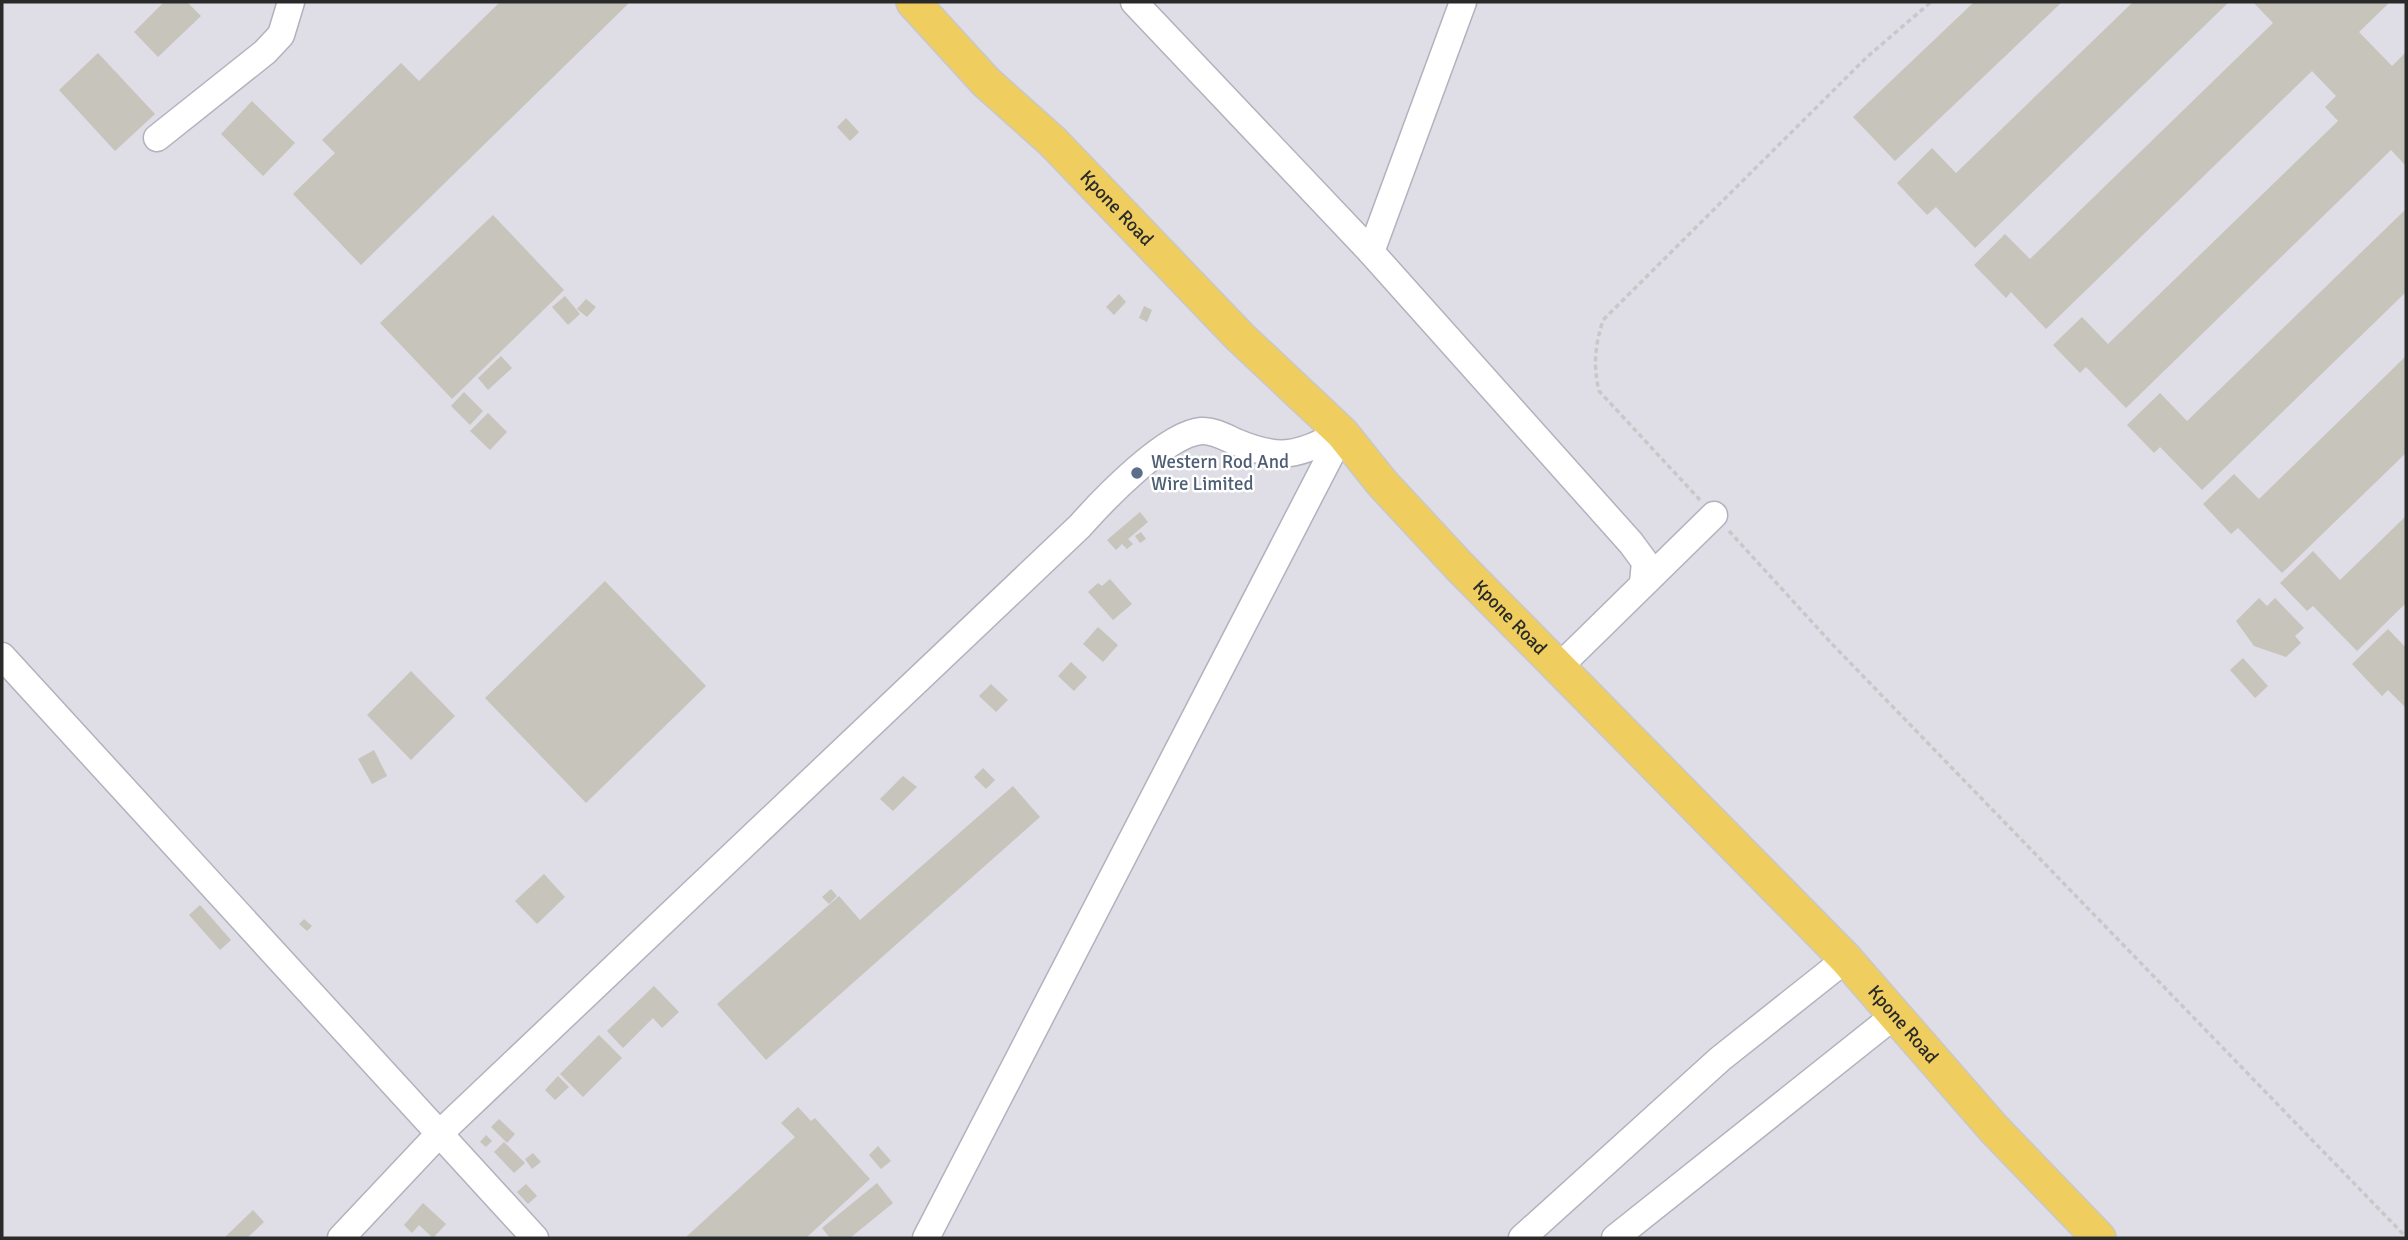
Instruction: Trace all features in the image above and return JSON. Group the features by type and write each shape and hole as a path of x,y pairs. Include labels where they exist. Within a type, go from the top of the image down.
{"main road":[{"name":"Kpone Road","path":"913,2 986,82 1053,142 1240,337 1342,433 1423,528 1560,666 1671,785 1846,959 1994,1129 2099,1238"}],"street":[{"path":"157,138 265,51 281,34 288,20 291,2"},
{"path":"1134,2 1371,252 1631,543 1645,562 1643,583"},
{"path":"1371,252 1463,2"},
{"path":"341,1238 438,1135 1080,526 1105,499 1170,443 1188,434 1210,432 1276,456 1313,447 1342,433"},
{"path":"926,1238 1342,433"},
{"path":"1560,666 1714,515"},
{"path":"2,656 438,1135 536,1238"},
{"path":"1524,1237 1720,1059 1846,959"},
{"path":"1615,1238 1895,1015"}],"path":[{"path":"1931,2 1867,57 1603,320 1596,345 1594,369 1599,391 1833,645 2406,1237"}],"shaded area":[{"path":"2,2 2406,2 2406,1238 2,1238"}],"building":[{"path":"164,2 187,2 201,16 158,57 134,32"},
{"path":"500,2 630,2 361,265 293,194 335,153 322,140 401,63 419,81"},
{"path":"1974,2 2062,2 1895,161 1853,117"},
{"path":"2133,2 2229,2 1975,248 1936,207 1927,215 1897,183 1932,148 1956,173"},
{"path":"2253,2 2390,2 2359,32 2392,66 2406,52 2406,166 2391,150 2126,408 2086,367 2080,373 2053,345 2082,317 2108,344 2338,121 2325,107 2336,96 2312,71 2046,329 2011,292 2006,298 1974,265 2005,234 2030,259 2273,23"},
{"path":"98,53 155,114 115,151 59,90"},
{"path":"252,101 295,143 263,176 221,134"},
{"path":"846,118 859,132 850,141 837,127"},
{"path":"2406,209 2406,292 2202,490 2160,447 2154,453 2127,425 2160,393 2187,421"},
{"path":"493,215 564,290 452,399 380,323"},
{"path":"1119,294 1126,302 1114,315 1106,307"},
{"path":"565,296 580,314 568,325 552,307"},
{"path":"586,299 596,307 587,317 577,309"},
{"path":"1144,306 1152,310 1147,322 1139,318"},
{"path":"501,356 512,368 488,390 478,378"},
{"path":"2406,356 2406,453 2282,573 2238,528 2231,534 2203,504 2234,474 2259,499"},
{"path":"464,392 483,411 470,425 451,406"},
{"path":"488,413 507,432 490,450 470,431"},
{"path":"1140,512 1148,522 1128,539 1133,544 1127,549 1122,544 1116,550 1107,540"},
{"path":"2406,516 2406,603 2357,651 2313,606 2307,611 2280,583 2313,551 2340,580"},
{"path":"1141,532 1146,539 1140,543 1135,536"},
{"path":"1110,579 1132,604 1113,620 1088,592 1098,583 1102,586"},
{"path":"605,581 706,686 586,803 485,698"},
{"path":"2259,598 2267,606 2275,598 2304,628 2295,636 2301,643 2286,657 2254,646 2236,621"},
{"path":"1098,627 1118,645 1103,662 1083,644"},
{"path":"2388,629 2406,648 2406,708 2388,690 2382,696 2352,664"},
{"path":"2243,658 2268,686 2255,698 2230,670"},
{"path":"1071,662 1087,677 1074,691 1058,676"},
{"path":"411,671 455,716 411,760 367,715"},
{"path":"991,684 1008,700 996,712 979,696"},
{"path":"374,750 387,776 372,784 358,759"},
{"path":"983,768 995,780 986,789 974,777"},
{"path":"903,776 917,787 893,811 880,799"},
{"path":"1013,786 1040,817 766,1060 717,1004 839,896 860,920"},
{"path":"544,874 565,897 537,924 515,901"},
{"path":"831,889 837,896 829,904 822,897"},
{"path":"200,905 231,940 220,950 189,915"},
{"path":"304,919 312,926 307,931 299,924"},
{"path":"654,986 679,1012 662,1028 653,1018 623,1048 607,1031"},
{"path":"599,1035 622,1058 583,1097 560,1074"},
{"path":"558,1076 569,1087 555,1100 545,1090"},
{"path":"798,1107 811,1121 815,1118 870,1179 806,1238 685,1238 795,1137 781,1123"},
{"path":"499,1119 515,1134 507,1143 491,1127"},
{"path":"486,1135 492,1141 486,1147 480,1142"},
{"path":"504,1142 525,1163 514,1173 494,1152"},
{"path":"878,1146 891,1161 881,1169 869,1155"},
{"path":"533,1153 541,1162 532,1169 525,1159"},
{"path":"877,1183 893,1203 850,1238 830,1238 822,1228"},
{"path":"526,1184 537,1196 528,1204 517,1192"},
{"path":"423,1203 446,1224 433,1238 419,1225 412,1233 404,1225"},
{"path":"253,1210 264,1222 247,1238 224,1238"}],"place":[{"name":"Western Rod And Wire Limited","path":"1137,473"}]}
